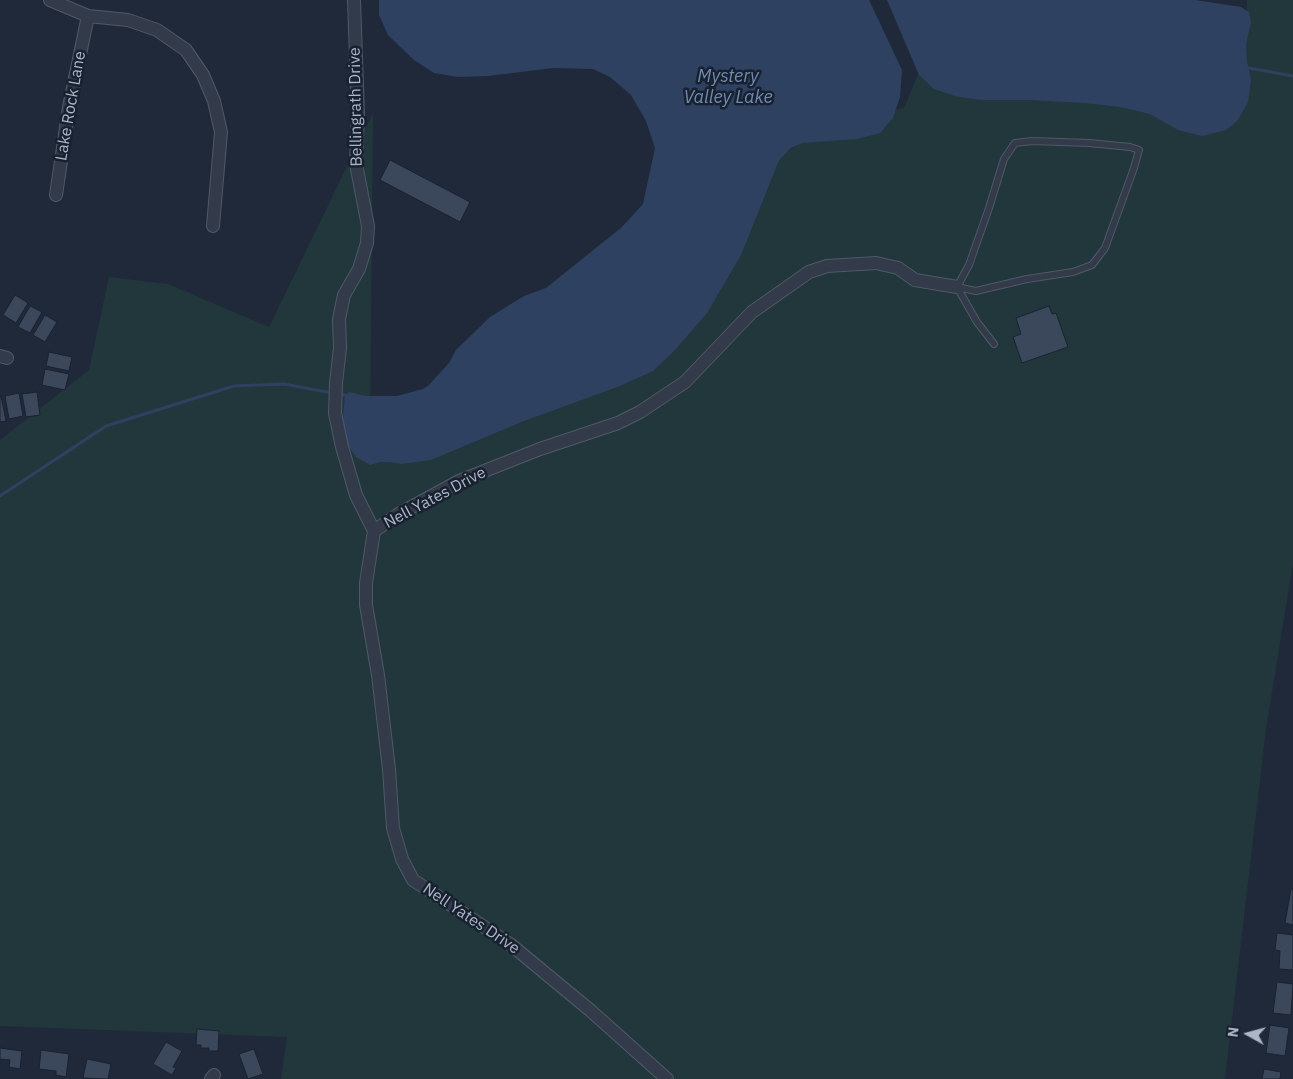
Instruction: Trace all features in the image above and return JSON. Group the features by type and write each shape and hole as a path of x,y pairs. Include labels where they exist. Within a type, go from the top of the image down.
{"street":[{"path":"50,0 88,16 128,20 157,30 186,50 203,75 214,101 221,132 213,226"},
{"name":"Bellingrath Drive","path":"354,0 358,115 356,164 368,226 367,243 359,269 344,295 339,319 340,348 335,414 342,447 356,495 374,530"},
{"name":"Lake Rock Lane","path":"56,195 68,107 88,16"},
{"name":"Nell Yates Drive","path":"667,1079 591,1011 510,944 413,880 402,859 393,828 389,769 378,675 366,605 366,583 374,530 397,515 459,481 540,449 618,423 640,412 684,382 752,312 809,272 827,266 876,263 898,268 915,280 957,287"}],"lane":[{"path":"1032,141 1089,143 1130,147 1139,150 1105,248 1092,265 1073,272 1027,279 976,291 957,287 971,258 1004,160 1015,143 1032,141"},
{"path":"957,287 977,322 994,344"}],"green space":[{"path":"1247,0 1293,0 1293,564 1266,729 1225,1079 281,1079 287,1037 0,1026 0,440 89,370 109,277 168,284 269,327 373,113 370,439 760,169 838,120 904,108 922,65 1247,15"}],"water":[{"name":"Mystery Valley Lake","path":"379,0 869,0 902,70 900,97 893,118 880,133 857,139 803,143 791,148 779,160 741,255 707,313 675,350 653,371 620,386 524,421 431,460 401,464 380,462 370,465 356,457 349,447 345,436 343,416 345,395 349,392 366,396 397,396 423,389 429,385 449,363 456,350 490,317 524,296 546,288 622,227 643,204 655,148 646,121 631,95 610,77 593,69 553,68 488,76 458,77 434,73 414,60 388,35 379,15"},
{"path":"887,0 1195,0 1241,7 1249,12 1251,22 1246,45 1251,80 1248,102 1237,121 1226,130 1202,136 1178,130 1150,114 1120,107 1029,100 980,100 955,96 934,89 919,75"}],"building":[{"path":"390,160 470,202 460,222 380,180"},
{"path":"15,295 28,303 16,323 3,315"},
{"path":"30,306 42,312 30,333 18,327"},
{"path":"1049,306 1052,314 1056,313 1068,347 1022,363 1013,337 1021,334 1016,318"},
{"path":"45,315 57,322 45,342 33,335"},
{"path":"49,352 72,357 69,371 46,366"},
{"path":"45,369 69,374 65,390 42,385"},
{"path":"37,392 40,415 26,417 22,394"},
{"path":"19,393 23,416 9,419 5,396"},
{"path":"0,397 6,421 0,422"},
{"path":"1291,889 1293,889 1293,925 1285,923"},
{"path":"1277,933 1293,935 1293,970 1279,969 1280,951 1275,950"},
{"path":"1277,982 1293,984 1291,1015 1273,1013"},
{"path":"1270,1025 1289,1028 1285,1056 1266,1053"},
{"path":"197,1029 219,1031 218,1051 209,1051 209,1048 201,1048 201,1045 196,1045"},
{"path":"166,1042 182,1051 173,1067 176,1068 172,1075 153,1064"},
{"path":"0,1048 22,1051 20,1069 9,1067 10,1060 0,1059"},
{"path":"254,1049 263,1074 248,1079 239,1054"},
{"path":"41,1050 69,1054 66,1077 56,1075 56,1071 39,1069"},
{"path":"87,1059 111,1064 108,1079 83,1078"},
{"path":"1264,1069 1281,1072 1280,1079 1262,1079"}],"waterway":[{"path":"1249,68 1293,76"},
{"path":"0,496 106,426 234,386 284,384 332,393"},
{"path":"338,394 345,395"}]}
